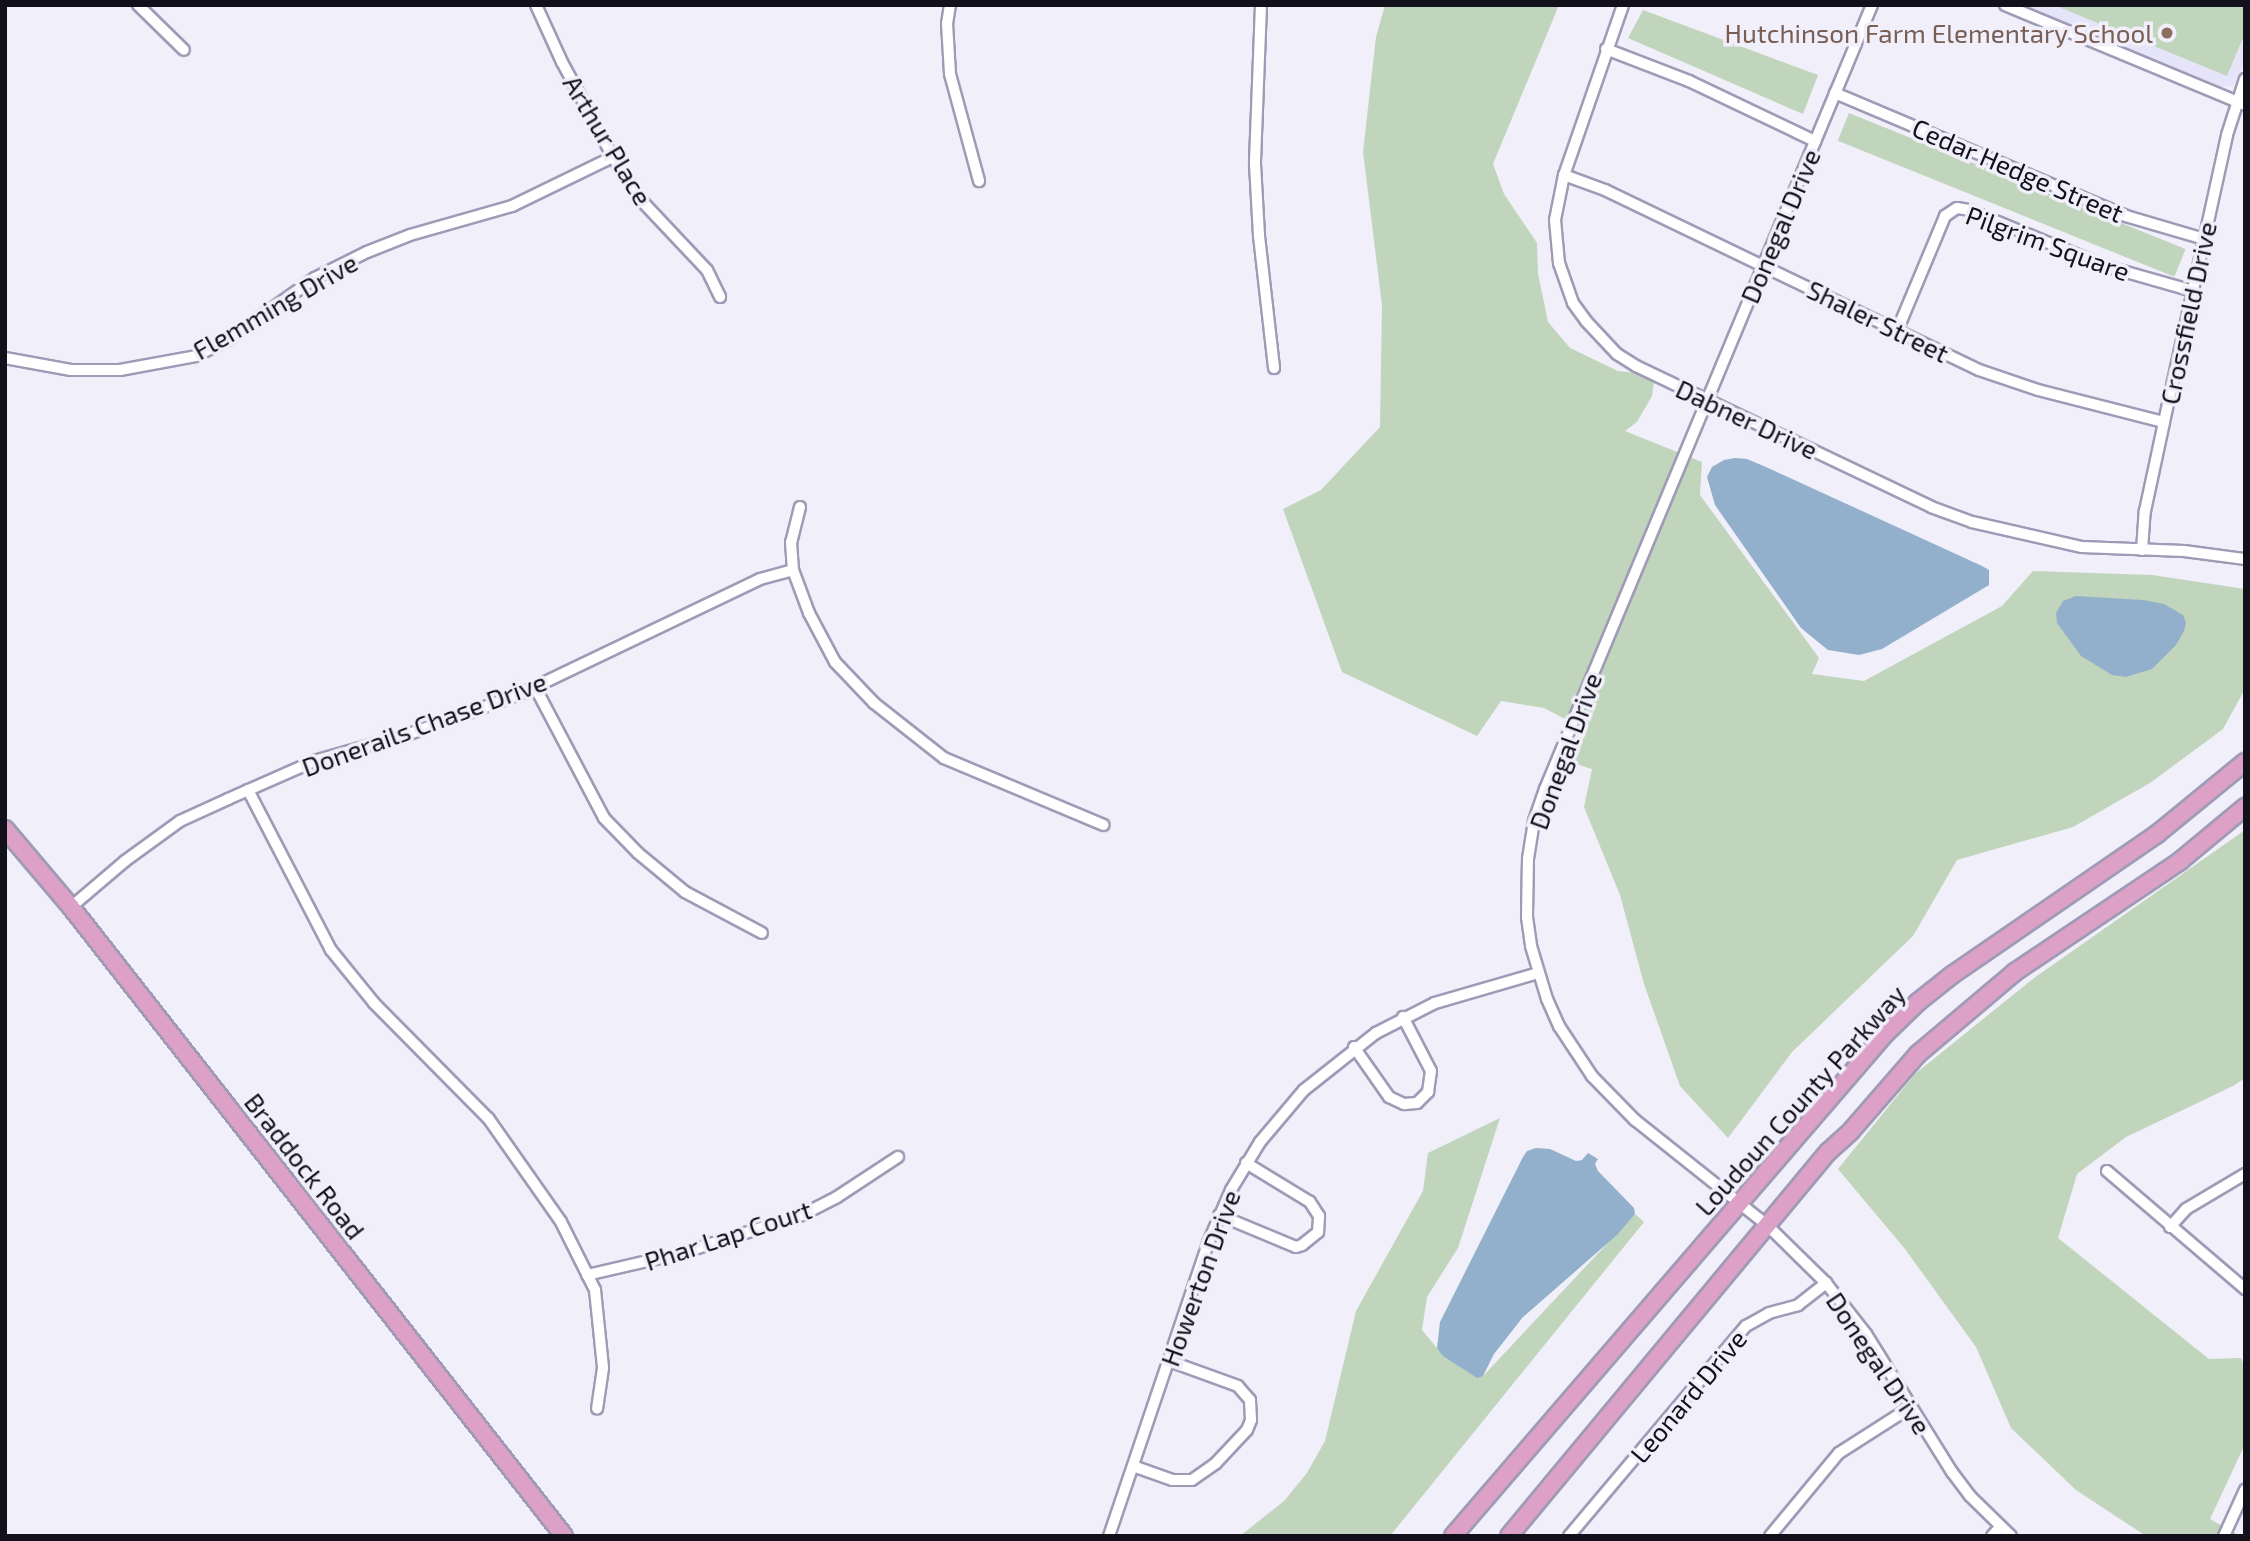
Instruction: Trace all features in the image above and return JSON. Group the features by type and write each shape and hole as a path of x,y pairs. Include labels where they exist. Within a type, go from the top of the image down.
{"main road":[{"name":"Loudoun County Parkway","path":"1452,1536 1885,1034 1918,1002 2062,897 2157,834 2245,762"},
{"path":"1509,1536 1767,1226 1918,1054 2015,972 2180,861 2245,807"},
{"name":"Braddock Road","path":"5,829 71,907 564,1536"}],"street":[{"path":"138,5 184,50"},
{"name":"Arthur Place","path":"536,5 562,62 613,158 664,228 707,270 720,297"},
{"path":"950,5 947,23 950,74 979,181"},
{"path":"1261,5 1255,164 1259,236 1274,368"},
{"name":"Dabner Drive","path":"1623,5 1564,175 1556,209 1555,242 1559,263 1573,303 1593,331 1617,354 1707,400 1931,506 1972,522 2045,541 2184,551 2245,559"},
{"name":"Donegal Drive","path":"1872,5 1545,789 1534,821 1526,886 1529,926 1538,973 1559,1026 1592,1076 1635,1120 1767,1226 1826,1283 1866,1334 1952,1472 2011,1536"},
{"path":"2005,5 2241,104"},
{"path":"1606,49 1689,81 1815,141"},
{"name":"Crossfield Drive","path":"2142,550 2145,511 2204,239 2241,104 2245,79"},
{"name":"Cedar Hedge Street","path":"1835,93 2126,216 2204,239"},
{"name":"Flemming Drive","path":"5,358 71,370 120,370 196,356 228,340 315,278 367,252 410,236 512,206 613,158"},
{"name":"Shaler Street","path":"1564,175 1605,190 1897,331 2010,382 2164,422"},
{"name":"Pilgrim Square","path":"1897,331 1945,216 1957,208 1969,209 2105,266 2193,291"},
{"path":"800,507 791,542 793,570 809,613 835,662 874,703 944,758 1103,825"},
{"name":"Donerails Chase Drive","path":"71,907 125,860 180,821 314,761 409,734 535,687 760,579 793,570"},
{"path":"535,687 604,818 638,853 685,892 762,933"},
{"path":"248,790 331,950 374,1003 488,1118 561,1222 594,1290 602,1336 603,1368 597,1409"},
{"name":"Howerton Drive","path":"1109,1536 1219,1215 1246,1163 1304,1090 1354,1047 1403,1017 1466,991 1538,973"},
{"path":"1354,1047 1388,1097 1404,1104 1417,1103 1428,1092 1431,1070 1403,1017"},
{"name":"Phar Lap Court","path":"587,1275 682,1253 802,1215 838,1197 898,1157"},
{"path":"1219,1215 1296,1247 1318,1232 1319,1216 1310,1202 1246,1163"},
{"path":"2107,1171 2245,1289"},
{"path":"2170,1227 2186,1209 2245,1174"},
{"name":"Leonard Drive","path":"1569,1536 1746,1326 1769,1313 1798,1305 1826,1283"},
{"path":"1133,1466 1172,1480 1192,1480 1216,1463 1247,1430 1251,1420 1250,1400 1238,1386 1168,1361"},
{"path":"1770,1536 1839,1453 1911,1407"},
{"path":"2224,1536 2245,1490"},
{"path":"1992,1536 2000,1527"}],"shaded area":[{"name":"Hutchinson Farm Elementary School","path":"2021,5 2245,5 2245,61 2233,86 2219,87"},
{"path":"1747,459 1766,467 1982,566 1989,570 1989,585 1882,649 1859,655 1828,650 1801,628 1715,505 1707,477 1712,467 1724,460"},
{"path":"2076,596 2164,604 2183,615 2186,623 2184,631 2176,645 2152,669 2126,677 2112,675 2081,656 2057,623 2056,613 2063,601"},
{"path":"1536,1148 1550,1149 1576,1161 1582,1160 1588,1153 1598,1159 1595,1164 1598,1171 1634,1208 1635,1214 1617,1235 1523,1317 1494,1354 1483,1376 1477,1378 1443,1356 1437,1348 1440,1322 1523,1157 1527,1151"}],"green space":[{"path":"1385,5 1559,5 1493,164 1504,194 1537,243 1538,274 1548,322 1570,348 1618,371 1655,375 1652,396 1637,422 1625,431 1702,462 1700,495 1819,658 1812,674 1864,681 2002,606 2033,571 2152,575 2245,589 2245,689 2223,729 2150,783 2073,827 1957,860 1913,936 1792,1052 1728,1138 1680,1086 1644,984 1620,895 1584,807 1592,769 1569,762 1583,728 1544,708 1501,701 1477,736 1342,672 1283,509 1321,490 1380,427 1382,305 1363,152 1376,37"},
{"name":"Hutchinson Farm Elementary School","path":"2054,5 2245,5 2245,33 2227,76"},
{"path":"1643,10 1818,75 1803,114 1628,38"},
{"path":"1849,113 2186,249 2174,277 1838,141"},
{"path":"2245,830 2245,1078 2126,1137 2077,1174 2058,1238 2209,1359 2241,1358 2245,1368 2245,1444 2210,1519 2240,1536 2146,1536 2076,1490 2011,1428 1976,1347 1905,1249 1838,1169 1915,1074 2034,978"},
{"path":"1500,1118 1458,1248 1427,1297 1422,1330 1437,1348 1483,1376 1635,1214 1644,1222 1390,1536 1240,1536 1284,1501 1307,1473 1325,1441 1356,1311 1423,1191 1428,1153"}],"place":[{"name":"Hutchinson Farm Elementary School","path":"2167,33"}]}
